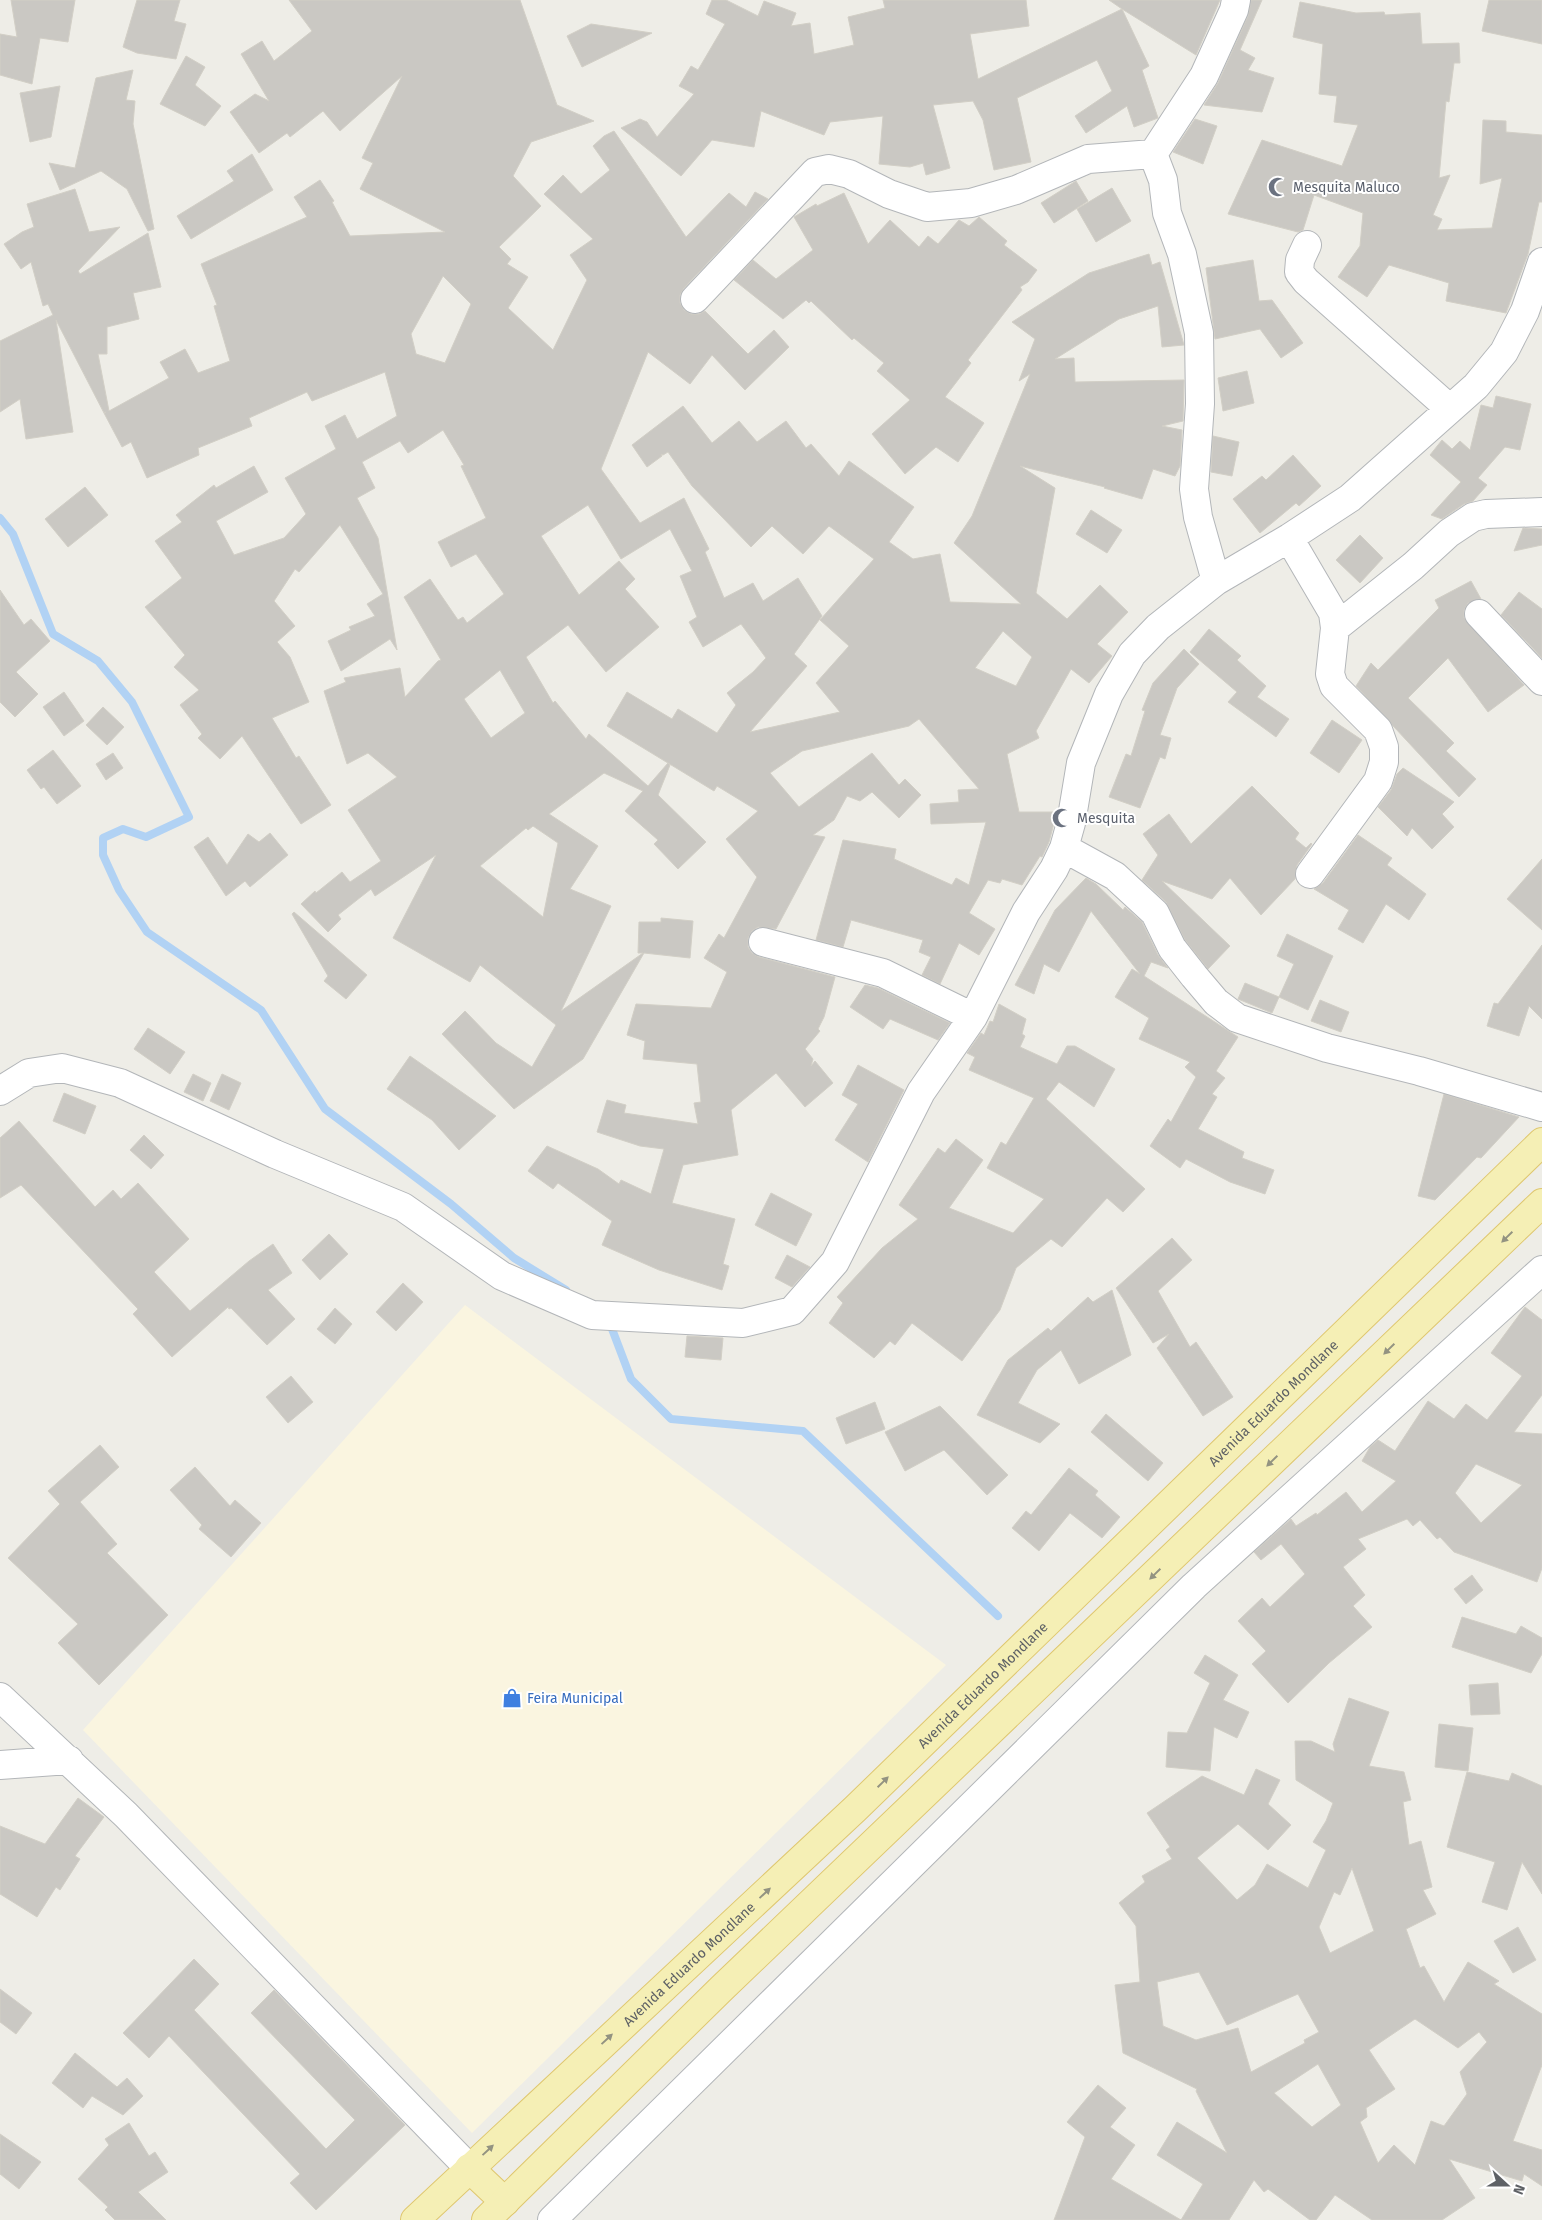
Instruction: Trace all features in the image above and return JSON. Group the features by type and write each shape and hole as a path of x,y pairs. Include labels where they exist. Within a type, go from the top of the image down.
{"main road":[{"name":"Avenida Eduardo Mondlane","path":"415,2220 862,1802 1542,1142"},
{"path":"469,2168 496,2211 728,1982 1542,1203"}],"street":[{"path":"1153,154 1204,76 1234,10 1236,0"},
{"path":"695,299 815,172 829,169 849,174 889,194 926,207 971,203 1016,190 1088,159 1153,154"},
{"path":"1153,154 1163,180 1167,213 1182,254 1199,333 1200,404 1194,489 1198,517 1216,581"},
{"path":"1308,245 1300,260 1299,272 1306,281 1450,409"},
{"path":"0,1090 29,1073 62,1068 120,1083 275,1154 402,1207 502,1276 592,1315 744,1323 792,1311 835,1262 921,1092 973,1017 1026,912 1054,869 1064,848 1071,822 1082,763 1109,694 1132,654 1158,627 1216,581 1289,538 1350,498 1476,386 1504,352 1525,311 1542,262"},
{"path":"1335,628 1413,566 1449,533 1473,517 1486,514 1542,512"},
{"path":"1289,538 1333,614 1335,628 1330,674 1334,686 1378,730 1384,747 1384,762 1378,781 1310,874"},
{"path":"1479,614 1542,681"},
{"path":"1064,848 1116,876 1154,913 1172,948 1194,976 1216,1002 1237,1018 1327,1048 1419,1071 1542,1107"},
{"path":"763,942 883,973 973,1017"},
{"path":"552,2220 1194,1586 1542,1270"},
{"path":"0,1697 140,1829 469,2168"},
{"path":"0,1765 69,1760"}],"shaded area":[{"name":"Feira Municipal","path":"465,1305 946,1665 472,2133 83,1730"}],"building":[{"path":"11,0 75,0 68,42 40,38 32,84 0,75 0,34 17,37"},
{"path":"137,0 180,0 174,21 186,24 176,59 137,53 123,47"},
{"path":"289,0 520,0 557,105 594,121 531,142 513,176 541,206 499,247 511,259 507,264 528,277 508,308 553,350 587,280 570,255 593,239 544,194 563,175 581,194 610,170 593,146 604,136 614,131 686,237 729,193 746,207 755,192 768,199 684,288 680,295 680,303 684,310 691,314 699,314 705,311 748,354 774,330 789,347 745,390 712,355 690,384 648,352 601,469 640,523 684,498 709,549 705,552 724,598 753,583 763,601 798,578 822,616 794,654 807,666 750,732 840,712 816,683 849,646 820,620 874,559 829,526 803,554 772,526 751,547 692,486 668,452 663,455 661,454 662,456 647,467 632,445 683,406 712,443 739,421 757,442 786,421 806,448 811,444 839,476 849,461 914,507 889,542 913,559 940,554 950,602 1021,604 954,543 972,516 1030,374 1019,381 1035,339 1012,322 1089,273 1149,254 1152,265 1160,262 1184,345 1162,347 1158,306 1119,319 1055,359 1074,358 1075,382 1184,380 1183,421 1162,426 1182,430 1180,466 1175,476 1153,469 1142,499 1105,487 1020,466 1055,488 1036,593 1067,619 1100,585 1128,612 1097,644 1112,656 1089,683 1071,669 1036,731 1039,738 1007,754 1019,812 1057,812 1049,842 1042,857 1040,856 1022,885 1002,879 1000,883 988,880 969,913 995,929 979,955 959,943 940,984 922,975 931,957 919,952 923,940 851,920 843,947 816,940 843,840 896,849 894,859 952,885 956,878 969,885 986,822 931,824 930,804 959,802 958,790 979,789 919,719 909,726 802,751 770,773 799,807 872,753 899,785 905,779 921,795 899,818 872,792 860,801 847,796 834,820 813,835 825,837 776,929 758,927 752,931 748,938 748,947 752,953 759,957 835,977 824,1017 818,1029 820,1031 805,1049 813,1059 811,1066 815,1061 833,1083 805,1107 776,1073 731,1110 738,1155 683,1165 672,1203 735,1219 723,1264 729,1266 722,1290 659,1270 602,1245 612,1221 558,1183 553,1189 528,1171 547,1146 598,1169 619,1184 621,1180 651,1194 664,1149 640,1146 597,1132 607,1100 626,1105 624,1113 698,1124 694,1103 701,1102 697,1064 643,1059 645,1041 627,1035 636,1004 711,1008 727,972 704,958 719,934 724,938 757,877 726,839 758,811 717,786 714,791 668,763 670,765 658,795 706,842 678,869 654,844 658,840 625,811 643,791 604,773 549,814 598,846 570,889 611,906 561,1011 643,953 638,953 639,922 661,922 661,918 693,921 690,958 644,953 583,1059 514,1109 442,1034 465,1011 496,1043 532,1067 556,1025 480,965 470,982 393,938 436,855 375,896 371,889 338,915 341,919 328,932 301,904 315,891 316,893 342,872 350,882 381,861 348,810 397,777 368,753 347,764 324,691 346,682 344,678 400,668 405,697 441,660 404,597 430,579 458,620 463,617 467,623 504,594 476,554 451,567 438,542 486,518 461,466 464,465 443,430 408,453 400,441 362,462 375,488 357,498 378,538 397,650 390,639 341,671 328,641 351,630 349,627 375,616 367,604 383,594 340,525 299,572 295,569 274,601 295,626 277,642 290,657 309,702 272,718 296,758 299,756 331,805 301,824 242,736 220,759 198,738 202,734 180,705 199,690 174,667 185,655 145,607 182,578 155,541 182,522 176,515 214,485 216,488 254,466 268,492 216,521 234,555 284,538 306,514 285,478 336,449 325,426 345,415 357,439 397,416 385,372 312,401 307,392 249,418 252,426 198,448 199,455 147,478 131,442 122,447 56,320 73,432 26,439 20,399 0,412 0,341 53,315 48,304 43,306 31,262 21,269 4,244 22,232 34,227 27,204 75,189 89,232 120,227 78,271 80,274 148,233 161,287 133,293 139,319 107,327 107,354 98,354 109,411 169,378 160,362 185,349 198,373 230,361 214,306 217,305 201,264 307,217 294,197 320,180 334,201 332,202 350,236 445,232 360,189 373,163 362,158 402,76 340,131 323,111 290,137 287,133 259,153 230,112 255,94 269,101 241,54 262,41 274,61 312,31","holes":["443,276 471,304 445,363 416,354 411,334","588,505 621,559 670,529 692,571 680,576 697,617 689,622 703,647 741,624 766,658 753,672 727,693 736,705 717,733 678,709 672,719 627,692 607,726 668,763 648,786 589,734 586,739 555,701 553,703 526,657 568,625 606,672 659,627 625,589 635,579 619,561 579,595 541,536","1003,631 1032,657 1016,686 975,668","500,670 525,713 491,738 464,699","533,826 558,843 543,917 480,866 526,828 528,830"]},
{"path":"712,0 726,0 758,16 764,1 796,13 791,26 810,23 814,54 854,45 848,17 885,8 883,0 1026,0 1029,26 970,34 978,79 1122,9 1149,66 1142,70 1158,118 1134,127 1127,106 1086,133 1075,116 1112,91 1097,60 1017,98 1031,162 994,170 983,120 973,101 933,105 950,168 926,175 923,163 910,167 879,164 883,116 830,122 824,135 761,111 754,147 712,140 681,176 621,128 640,119 647,122 657,137 694,94 679,86 691,66 698,70 725,24 706,14"},
{"path":"1109,0 1220,0 1196,55"},
{"path":"1251,0 1262,0 1240,50 1255,58 1248,70 1274,78 1262,112 1204,105 1218,83 1248,16"},
{"path":"1489,0 1542,0 1542,44 1482,31"},
{"path":"1300,2 1356,13 1384,12 1385,15 1420,13 1422,44 1459,43 1460,63 1454,63 1449,102 1446,101 1439,178 1450,175 1433,215 1442,219 1437,230 1492,228 1502,178 1480,184 1483,120 1506,121 1506,132 1542,135 1542,202 1539,202 1528,254 1506,313 1446,301 1449,283 1389,265 1367,297 1338,277 1360,246 1363,213 1314,195 1303,230 1298,232 1228,214 1262,140 1342,166 1358,125 1334,122 1337,96 1319,94 1323,44 1293,37"},
{"path":"591,24 652,33 582,67 567,36"},
{"path":"186,56 205,67 195,85 221,106 205,126 160,104"},
{"path":"133,70 126,100 135,101 133,124 154,229 148,231 127,189 101,171 60,190 49,163 75,168 96,78"},
{"path":"60,86 51,137 30,142 20,93"},
{"path":"1195,119 1217,126 1203,164 1173,152"},
{"path":"252,154 273,190 191,239 177,216 234,181 227,171"},
{"path":"1076,181 1088,201 1054,223 1041,203"},
{"path":"1112,188 1131,221 1096,242 1077,209"},
{"path":"844,193 868,244 890,220 919,247 928,236 938,244 959,220 969,226 979,217 1007,241 1004,245 1037,270 1028,282 1020,287 1022,290 968,360 971,363 945,397 984,423 958,462 936,447 905,474 872,434 910,400 877,371 884,363 854,338 852,340 811,301 809,303 806,300 783,319 734,280 753,260 776,279 813,250 794,217 816,204 817,206"},
{"path":"1253,260 1259,301 1272,300 1303,343 1281,358 1260,329 1215,339 1206,268"},
{"path":"1247,371 1254,403 1223,411 1218,378"},
{"path":"1496,396 1531,404 1520,450 1505,447 1478,478 1487,485 1473,501 1464,504 1442,519 1431,515 1461,482 1430,455 1442,440 1452,449 1460,441 1470,450 1481,405 1493,408"},
{"path":"1213,436 1239,442 1232,476 1211,472"},
{"path":"1293,455 1321,486 1299,506 1296,503 1260,533 1233,499 1262,476 1266,480"},
{"path":"85,487 108,515 68,547 45,519"},
{"path":"1091,510 1122,530 1107,553 1076,534"},
{"path":"1523,528 1542,529 1542,545 1514,551"},
{"path":"1360,535 1383,558 1360,583 1336,560"},
{"path":"1471,581 1481,599 1468,603 1464,610 1464,618 1524,685 1488,712 1448,658 1408,698 1454,743 1446,751 1476,779 1459,797 1356,686 1371,663 1378,670 1439,608 1435,600"},
{"path":"0,590 24,625 31,619 50,641 16,672 38,694 15,717 0,702"},
{"path":"1519,592 1542,609 1542,658 1501,615"},
{"path":"1209,629 1241,656 1237,660 1266,686 1257,697 1289,719 1276,737 1228,702 1237,692 1190,652"},
{"path":"1184,649 1199,664 1177,688 1160,735 1171,738 1165,759 1160,757 1140,808 1109,797 1126,754 1131,756 1145,711 1142,710 1153,683"},
{"path":"64,692 84,721 64,736 43,707"},
{"path":"103,707 124,727 107,745 86,725"},
{"path":"1332,720 1362,740 1339,773 1310,753"},
{"path":"53,750 81,786 57,804 44,787 41,789 27,770"},
{"path":"113,753 123,768 106,780 96,764"},
{"path":"1403,768 1454,802 1442,814 1454,827 1432,849 1412,828 1407,836 1378,807 1391,790 1397,774"},
{"path":"1252,786 1299,833 1295,839 1306,848 1312,844 1297,865 1295,879 1261,915 1230,878 1212,899 1162,881 1230,946 1208,969 1185,940 1166,902 1142,880 1158,855 1143,834 1169,814 1191,844"},
{"path":"270,833 288,855 250,887 245,881 226,896 194,847 208,837 227,865 248,834 259,842"},
{"path":"1358,835 1392,858 1387,865 1426,894 1409,920 1386,904 1363,943 1338,929 1349,910 1314,889 1323,883"},
{"path":"1542,859 1542,930 1507,899"},
{"path":"1086,878 1096,884 1123,910 1125,907 1142,922 1158,955 1168,968 1151,962 1144,976 1238,1037 1216,1071 1225,1078 1212,1094 1217,1097 1198,1129 1244,1152 1242,1158 1274,1170 1265,1194 1230,1182 1186,1159 1180,1168 1150,1146 1168,1119 1171,1122 1196,1077 1185,1067 1190,1062 1139,1039 1149,1018 1115,997 1132,969 1140,974 1091,911 1059,972 1044,964 1034,994 1015,985 1055,910"},
{"path":"294,912 367,975 346,999 324,981 328,976 292,914"},
{"path":"1287,934 1333,956 1308,1010 1279,997 1294,964 1277,956"},
{"path":"1542,945 1542,1019 1529,1006 1519,1036 1487,1026 1494,1003 1498,1004"},
{"path":"1245,983 1279,997 1272,1013 1238,999"},
{"path":"865,985 878,988 950,1023 938,1040 890,1019 883,1029 850,1007"},
{"path":"1320,1000 1349,1012 1341,1032 1311,1021"},
{"path":"999,1004 1026,1019 1022,1034 1025,1036 1020,1047 1057,1064 1067,1046 1075,1046 1115,1069 1094,1107 1059,1082 1046,1099 1145,1189 1123,1212 1107,1198 1062,1247 1051,1239 1016,1268 1000,1310 962,1361 912,1323 895,1345 890,1341 874,1358 829,1323 843,1303 837,1297 882,1248 918,1219 899,1205 938,1148 945,1153 956,1139 983,1160 949,1208 1013,1233 1044,1199 987,1168 1001,1142 1006,1145 1034,1098 969,1070 975,1057 967,1053 981,1033 984,1035 990,1021 993,1022"},
{"path":"148,1028 185,1052 170,1074 134,1049"},
{"path":"410,1056 496,1116 459,1150 432,1120 387,1089"},
{"path":"858,1065 904,1090 868,1162 835,1140 858,1104 842,1095"},
{"path":"193,1074 211,1083 203,1101 184,1092"},
{"path":"222,1074 241,1083 229,1110 210,1101"},
{"path":"64,1093 96,1106 85,1134 53,1121"},
{"path":"1444,1094 1519,1117 1481,1158 1477,1157 1435,1200 1418,1196"},
{"path":"19,1121 95,1207 113,1190 121,1199 138,1183 189,1239 154,1272 190,1311 249,1261 273,1244 292,1273 268,1290 295,1319 267,1345 228,1307 172,1357 133,1314 138,1309 21,1185 0,1198 0,1138"},
{"path":"144,1135 164,1155 151,1169 130,1150"},
{"path":"771,1193 812,1214 796,1246 755,1225"},
{"path":"329,1234 348,1254 320,1280 302,1260"},
{"path":"1172,1238 1192,1260 1158,1291 1190,1347 1196,1342 1233,1397 1203,1416 1157,1348 1169,1334 1153,1343 1116,1288"},
{"path":"787,1255 810,1267 792,1287 775,1278"},
{"path":"403,1283 423,1302 396,1331 376,1312"},
{"path":"1112,1290 1131,1355 1079,1384 1061,1350 1037,1370 1018,1403 1060,1424 1040,1443 977,1415 1008,1360 1048,1328 1051,1331 1088,1297 1093,1302"},
{"path":"1525,1307 1542,1320 1542,1395 1514,1432 1542,1434 1542,1568 1537,1582 1454,1552 1440,1537 1437,1539 1420,1520 1413,1526 1407,1519 1358,1539 1366,1549 1343,1567 1365,1595 1353,1606 1372,1627 1329,1663 1288,1703 1252,1664 1266,1651 1238,1621 1262,1598 1270,1607 1305,1574 1281,1544 1261,1560 1254,1552 1291,1519 1296,1526 1316,1513 1317,1515 1346,1492 1362,1512 1396,1481 1362,1461 1370,1447 1378,1440 1395,1451 1428,1401 1454,1419 1466,1404 1487,1420 1522,1376 1491,1353","holes":["1476,1464 1522,1485 1481,1523 1455,1493"]},
{"path":"335,1308 352,1324 335,1344 317,1329"},
{"path":"687,1336 723,1338 721,1360 685,1357"},
{"path":"291,1376 313,1402 288,1423 266,1397"},
{"path":"875,1402 885,1429 846,1444 836,1418"},
{"path":"940,1406 1008,1475 987,1495 944,1450 905,1471 885,1432"},
{"path":"1106,1414 1163,1463 1148,1481 1091,1432"},
{"path":"100,1445 119,1467 80,1502 117,1544 107,1553 168,1615 99,1685 58,1643 78,1624 8,1558 60,1504 48,1491"},
{"path":"195,1467 230,1506 235,1500 261,1523 231,1557 199,1529 202,1525 170,1490"},
{"path":"1069,1468 1098,1491 1095,1495 1120,1517 1102,1538 1070,1513 1039,1551 1012,1528 1026,1511 1031,1515"},
{"path":"1472,1575 1483,1590 1466,1604 1454,1589"},
{"path":"1462,1617 1516,1634 1521,1626 1542,1638 1542,1654 1531,1673 1452,1647"},
{"path":"1205,1655 1238,1675 1223,1700 1249,1712 1237,1738 1214,1727 1210,1771 1166,1767 1168,1732 1187,1733 1210,1683 1194,1673"},
{"path":"1498,1683 1500,1714 1471,1715 1469,1685"},
{"path":"1349,1698 1389,1712 1369,1766 1404,1772 1411,1800 1403,1802 1409,1845 1421,1841 1432,1887 1423,1890 1436,1914 1406,1929 1420,1968 1424,1966 1444,2002 1468,1962 1499,1981 1494,1984 1542,2014 1542,2065 1513,2141 1542,2150 1542,2186 1524,2174 1522,2181 1449,2159 1475,2198 1442,2220 1372,2220 1335,2195 1316,2220 1310,2220 1268,2189 1264,2192 1254,2180 1229,2220 1181,2220 1203,2184 1157,2155 1177,2122 1227,2153 1196,2091 1197,2089 1123,2053 1115,1985 1140,1982 1136,1926 1119,1903 1145,1882 1142,1876 1172,1859 1166,1850 1170,1847 1147,1813 1202,1776 1244,1795 1256,1769 1280,1780 1268,1804 1291,1825 1268,1850 1238,1824 1197,1858 1237,1900 1255,1885 1267,1864 1308,1888 1326,1850 1313,1842 1326,1821 1333,1803 1296,1780 1295,1741 1311,1741 1335,1752 1333,1744","holes":["1352,1868 1374,1931 1330,1953 1319,1927 1334,1892 1340,1895","1199,1972 1227,2025 1298,1994 1319,2032 1304,2040 1305,2043 1251,2072 1238,2028 1196,2040 1163,2026 1157,1982","1415,2019 1458,2048 1479,2032 1487,2042 1460,2072 1467,2094 1444,2126 1431,2121 1415,2165 1394,2145 1378,2163 1360,2122 1367,2117 1366,2108 1395,2089 1369,2050","1318,2064 1341,2105 1312,2127 1274,2093"]},
{"path":"1439,1724 1473,1728 1468,1771 1435,1767"},
{"path":"1467,1772 1509,1781 1512,1773 1542,1786 1542,1894 1522,1862 1507,1910 1482,1902 1495,1862 1447,1847"},
{"path":"78,1798 104,1817 75,1856 80,1859 60,1890 56,1887 37,1917 0,1894 0,1826 45,1844"},
{"path":"1518,1927 1536,1960 1513,1973 1494,1941"},
{"path":"194,1959 219,1984 194,2010 326,2149 355,2120 251,2013 274,1990 405,2125 316,2210 290,2183 300,2174 169,2036 149,2058 123,2033"},
{"path":"0,1989 32,2013 16,2034 0,2022"},
{"path":"75,2053 117,2087 127,2078 143,2096 123,2115 92,2096 83,2108 52,2083"},
{"path":"1098,2085 1126,2108 1110,2127 1135,2145 1111,2179 1181,2220 1054,2220 1085,2137 1067,2122"},
{"path":"129,2123 149,2156 155,2152 168,2172 138,2192 166,2220 115,2220 105,2210 108,2207 78,2179 109,2145 105,2139"},
{"path":"0,2134 41,2162 19,2189 0,2174"}],"waterway":[{"path":"0,518 13,534 53,634 98,661 132,702 189,817 146,837 123,829 103,838 103,855 119,890 147,932 261,1010 325,1109 451,1204 514,1258 566,1290"},
{"path":"609,1321 631,1379 671,1419 803,1431 998,1616"}],"place":[{"name":"Mesquita Maluco","path":"1278,187"},
{"name":"Mesquita","path":"1062,818"},
{"name":"Feira Municipal","path":"512,1698"}]}
